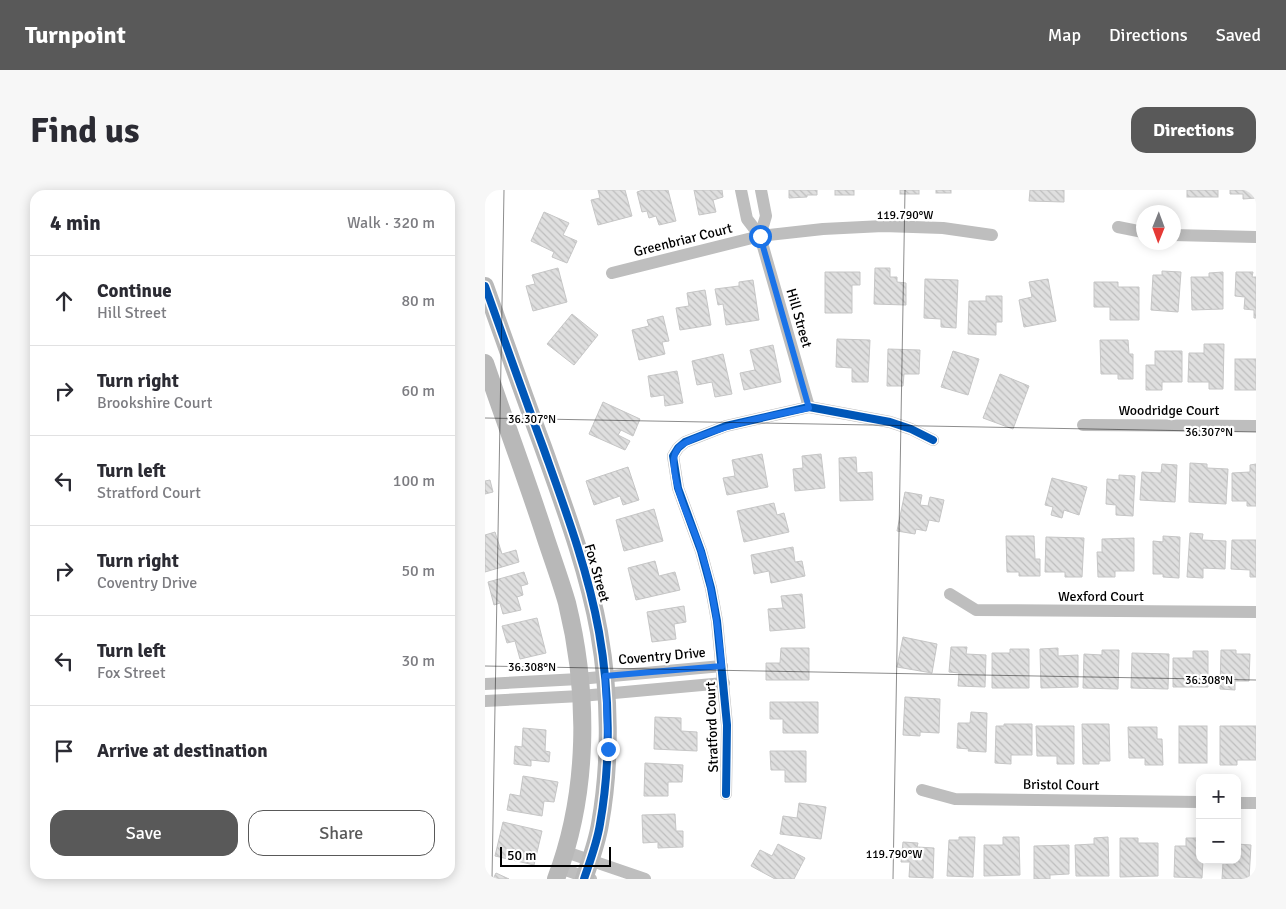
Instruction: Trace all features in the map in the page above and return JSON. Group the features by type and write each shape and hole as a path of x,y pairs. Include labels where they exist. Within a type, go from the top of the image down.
{"street":[{"name":"Hill Street","path":"741,190 747,220 760,236 809,408"},
{"name":"Hill Street","path":"760,236 766,216 761,190"},
{"name":"Greenbriar Court","path":"613,273 760,236 823,229 883,226 943,228 992,235"},
{"path":"1117,227 1136,231"},
{"path":"1181,234 1256,237"},
{"name":"Fox Street","path":"485,286 567,515 592,600 599,632 605,685 608,749 600,826 587,878"},
{"path":"485,363 567,603 577,658 582,742 580,776 575,815 561,867"},
{"path":"809,408 890,422 911,429 933,440"},
{"name":"Stratford Court","path":"726,794 727,725 717,621 711,588 701,551 677,488 673,456 685,442 726,426 809,408"},
{"name":"Woodridge Court","path":"1083,425 1256,426"},
{"name":"Wexford Court","path":"950,594 976,610 1256,612"},
{"name":"Coventry Drive","path":"605,685 722,666"},
{"name":"Coventry Drive","path":"485,701 605,685 724,683"},
{"name":"Coventry Drive","path":"485,684 580,687"},
{"name":"Bristol Court","path":"922,790 955,799 1196,802"},
{"path":"1241,803 1256,803"},
{"path":"561,867 591,860 645,879"},
{"path":"561,867 587,878"}],"building":[{"path":"598,190 625,190 632,216 598,225 591,200 600,198"},
{"path":"643,190 668,190 676,221 659,225 656,216 649,218 647,211 642,212 637,192"},
{"path":"694,190 722,190 723,197 713,200 716,212 699,215"},
{"path":"789,190 817,190 817,195 789,198"},
{"path":"835,190 854,190 854,195 835,195"},
{"path":"900,190 919,190 919,194 900,194"},
{"path":"936,190 951,190 951,193 936,193"},
{"path":"1030,190 1064,190 1064,202 1029,201"},
{"path":"1187,190 1218,190 1218,197 1187,197"},
{"path":"1230,190 1256,190 1256,198 1243,199 1243,194 1230,194"},
{"path":"544,212 569,223 563,235 577,241 567,263 552,257 554,252 531,241"},
{"path":"558,268 567,302 533,311 526,286 535,284 532,275"},
{"path":"875,268 890,268 890,277 897,277 897,282 906,283 906,305 874,304"},
{"path":"1162,271 1181,272 1178,312 1151,310 1153,275 1162,275"},
{"path":"825,272 860,272 860,285 852,285 852,313 825,313"},
{"path":"1223,272 1223,309 1192,310 1191,277 1209,277 1209,273"},
{"path":"1236,272 1253,272 1252,277 1256,277 1256,318 1254,318 1254,310 1244,309 1245,297 1235,296"},
{"path":"925,279 958,280 956,328 941,327 941,319 924,318"},
{"path":"1048,279 1056,321 1024,327 1019,300 1032,297 1029,282"},
{"path":"753,280 759,320 726,325 723,304 718,305 715,289 739,286 739,282"},
{"path":"1094,282 1118,282 1118,287 1139,287 1139,320 1110,320 1110,307 1094,307"},
{"path":"705,290 711,325 680,330 676,308 689,306 687,293"},
{"path":"986,296 1002,296 1002,322 996,322 996,335 968,334 969,301 986,301"},
{"path":"572,314 598,335 574,365 547,344"},
{"path":"663,316 669,341 662,342 665,354 639,360 632,330 649,326 647,320"},
{"path":"837,339 870,340 868,382 852,382 852,368 836,367"},
{"path":"1100,340 1128,340 1129,354 1133,354 1133,379 1118,379 1118,374 1101,374"},
{"path":"1204,344 1224,344 1223,389 1209,389 1209,382 1188,382 1189,353 1204,353"},
{"path":"773,345 781,382 744,390 740,373 755,370 750,350"},
{"path":"888,349 920,350 919,374 904,374 903,386 887,386"},
{"path":"953,351 979,359 968,395 941,387"},
{"path":"1155,351 1182,351 1182,382 1162,382 1162,390 1146,390 1146,365 1155,365"},
{"path":"723,354 732,394 715,397 712,382 697,385 692,361"},
{"path":"1235,359 1256,359 1256,390 1235,390"},
{"path":"677,371 683,403 665,406 664,395 651,397 648,376"},
{"path":"1000,374 1029,386 1013,429 983,418"},
{"path":"603,402 640,419 633,436 621,430 618,435 630,441 625,450 589,434"},
{"path":"762,454 768,487 727,495 723,478 735,476 732,460"},
{"path":"821,454 825,488 795,491 793,469 803,468 802,456"},
{"path":"856,457 857,473 872,472 873,500 840,501 839,458"},
{"path":"1190,463 1207,464 1207,468 1228,469 1226,504 1189,502"},
{"path":"1162,464 1177,465 1175,502 1140,500 1142,472 1161,473"},
{"path":"1256,464 1256,506 1247,506 1247,501 1232,501 1232,473 1250,472 1250,465"},
{"path":"628,467 639,500 623,505 620,496 594,505 586,481"},
{"path":"1119,475 1135,476 1133,516 1116,515 1116,505 1106,504 1107,479 1119,480"},
{"path":"1052,478 1087,487 1079,515 1064,510 1062,518 1051,515 1053,507 1045,505"},
{"path":"490,480 493,492 485,494 485,481"},
{"path":"905,492 922,495 920,505 928,506 930,497 944,500 939,522 929,520 926,531 916,529 915,534 897,531"},
{"path":"774,503 777,515 784,513 789,532 744,542 737,511"},
{"path":"654,509 663,541 624,551 616,520"},
{"path":"495,532 502,554 516,550 519,562 485,572 485,535"},
{"path":"1190,533 1203,534 1202,540 1226,541 1225,569 1203,568 1203,578 1187,577"},
{"path":"1006,536 1034,536 1035,559 1040,559 1040,576 1019,576 1019,572 1007,572"},
{"path":"1163,536 1180,537 1179,578 1163,577 1163,574 1153,574 1153,541 1163,542"},
{"path":"1046,537 1084,538 1082,577 1065,577 1065,572 1045,572"},
{"path":"1134,538 1134,571 1115,571 1115,577 1098,577 1097,552 1102,552 1102,539"},
{"path":"1232,540 1256,540 1256,577 1250,577 1250,570 1231,569"},
{"path":"793,547 795,562 802,561 805,576 771,583 769,571 754,574 751,555"},
{"path":"655,561 659,576 675,572 680,590 636,600 628,568"},
{"path":"524,572 528,584 521,586 523,595 517,597 521,610 503,614 500,603 494,605 488,582"},
{"path":"802,594 805,628 770,631 768,609 783,608 781,596"},
{"path":"684,606 686,622 674,624 676,639 652,642 647,612"},
{"path":"537,618 546,653 520,659 515,641 507,643 502,626"},
{"path":"903,637 937,644 932,673 897,667"},
{"path":"951,647 967,647 966,654 986,655 985,687 958,686 959,673 949,672"},
{"path":"781,648 809,648 809,680 766,680 766,663 780,663"},
{"path":"1058,648 1058,656 1078,655 1078,687 1041,688 1040,649"},
{"path":"1010,649 1029,649 1029,688 992,688 992,653 1010,653"},
{"path":"1102,650 1119,650 1118,689 1083,688 1084,654 1102,655"},
{"path":"1221,650 1236,650 1236,654 1250,654 1249,681 1235,681 1235,690 1220,689"},
{"path":"1193,651 1208,651 1208,687 1173,687 1173,658 1193,658"},
{"path":"1132,653 1169,654 1168,689 1131,688"},
{"path":"905,697 940,699 939,733 920,732 920,736 903,735"},
{"path":"770,702 818,702 818,733 783,733 783,719 770,719"},
{"path":"971,712 987,713 986,752 957,748 958,723 970,723"},
{"path":"655,717 681,718 681,731 697,732 697,751 654,749"},
{"path":"1004,724 1032,724 1032,755 1011,755 1011,764 995,763 996,726 1004,726"},
{"path":"1082,724 1109,724 1110,761 1099,761 1099,764 1083,764"},
{"path":"1036,726 1074,726 1074,764 1057,764 1057,756 1037,756"},
{"path":"1179,726 1207,726 1207,763 1179,763"},
{"path":"1220,726 1256,726 1256,760 1237,760 1237,765 1220,765"},
{"path":"1128,727 1157,727 1157,739 1162,739 1163,765 1145,765 1145,758 1129,758"},
{"path":"523,728 546,730 545,751 550,752 549,762 531,760 531,766 514,764 515,746 522,747"},
{"path":"770,751 806,751 806,782 785,782 785,770 771,770"},
{"path":"645,763 683,765 682,782 668,782 668,796 644,796"},
{"path":"523,776 558,782 554,802 544,801 542,816 507,810 510,794 520,796"},
{"path":"799,803 826,807 821,839 780,834 783,816 797,818"},
{"path":"675,814 676,831 683,831 683,847 658,848 658,842 643,843 642,815"},
{"path":"503,822 542,831 534,865 495,856"},
{"path":"959,837 975,837 973,877 947,876 949,840 959,840"},
{"path":"1003,837 1019,837 1020,875 984,876 984,845 1003,845"},
{"path":"1108,837 1109,876 1076,876 1075,845 1094,844 1094,838"},
{"path":"1120,838 1138,838 1138,843 1158,843 1158,876 1120,877"},
{"path":"1186,838 1196,838 1196,864 1203,864 1202,878 1174,877 1175,846 1186,846"},
{"path":"903,842 918,843 917,847 934,848 933,878 909,877 910,862 901,862"},
{"path":"778,844 805,858 794,879 775,879 751,866 760,850 772,856"},
{"path":"1241,844 1251,845 1249,879 1222,879 1223,864 1241,864"},
{"path":"1069,845 1069,874 1050,875 1050,879 1034,879 1034,846"},
{"path":"496,873 509,879 493,879"}],"cycle path":[{"path":"485,286 575,538 589,585 599,632 607,704 606,777 599,831 584,879"},
{"path":"726,794 727,725 717,621 711,588 701,551 678,488 673,456 685,442 726,426 809,407 890,422 911,429 933,440"}],"route":[{"path":"608,749 605,676 722,666 711,588 701,551 677,488 673,456 685,442 726,426 809,408 760,236"}]}
